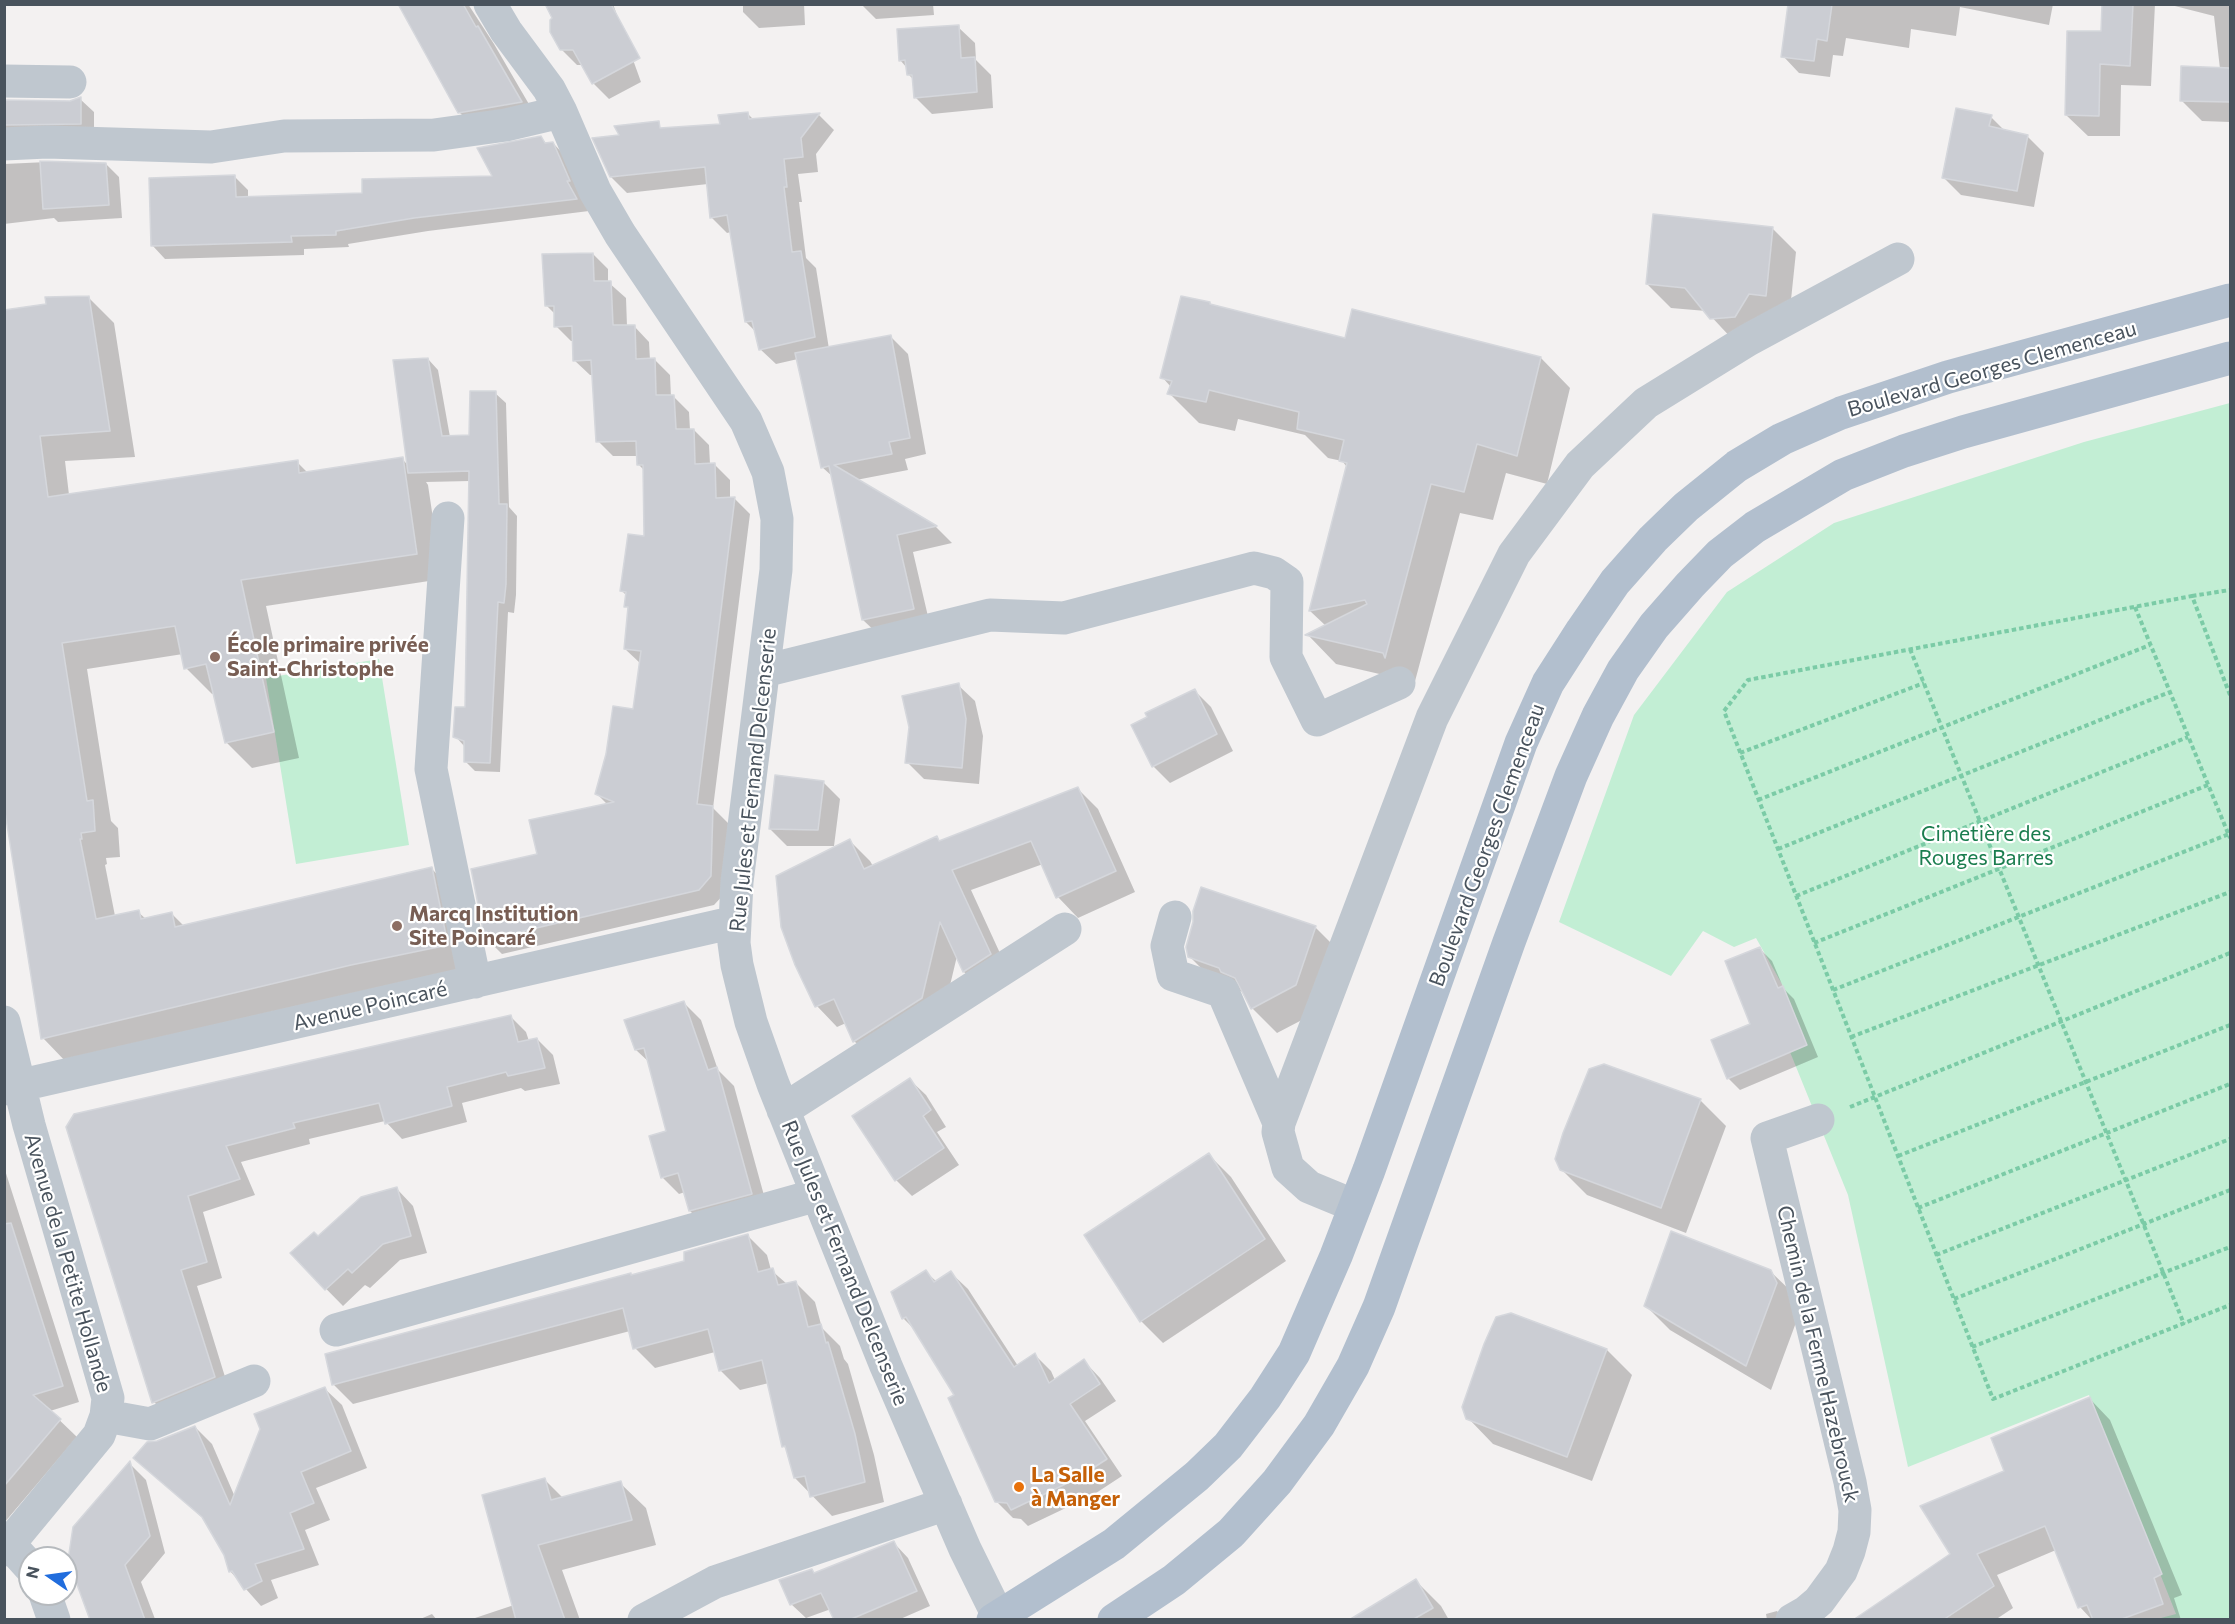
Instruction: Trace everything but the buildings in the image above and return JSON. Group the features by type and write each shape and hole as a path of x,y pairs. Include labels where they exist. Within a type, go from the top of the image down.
{"main road":[{"name":"Boulevard Georges Clemenceau","path":"997,1619 1114,1544 1190,1482 1228,1446 1265,1398 1294,1353 1355,1206 1521,743 1548,683 1582,630 1615,582 1653,539 1686,507 1737,466 1782,439 1841,413 1948,377 2230,300"},
{"path":"1114,1620 1174,1580 1232,1533 1277,1482 1319,1425 1353,1366 1383,1296 1509,942 1571,776 1598,716 1623,670 1654,626 1683,593 1720,554 1755,527 1843,475 1904,451 1963,432 2230,358"}],"street":[{"name":"Rue Jules et Fernand Delcenserie","path":"490,4 506,31 539,74 561,112 595,191 620,234 746,421 768,472 777,519 777,544 772,609 737,882 735,943 740,977 761,1053 817,1195 886,1366 997,1619"},
{"path":"4,81 70,82"},
{"path":"4,144 47,142 211,147 284,136 434,135 506,125 561,112"},
{"path":"1355,1206 1310,1187 1288,1168 1278,1131 1279,1123 1432,718 1514,554 1580,465 1646,403 1748,340 1898,259"},
{"path":"448,518 431,770 475,982"},
{"path":"764,671 990,615 1064,618 1254,568 1274,573 1287,582 1286,657 1317,720 1399,683"},
{"path":"1175,917 1167,946 1173,975 1222,992 1279,1123"},
{"name":"Avenue Poincaré","path":"12,1087 735,922"},
{"path":"783,1110 1065,929"},
{"name":"Avenue de la Petite Hollande","path":"4,1022 12,1087 108,1398 99,1436 15,1554"},
{"name":"Chemin de la Ferme Hazebrouck","path":"1792,1620 1819,1601 1841,1570 1850,1551 1854,1532 1855,1510 1850,1482 1767,1138 1818,1120"},
{"path":"336,1330 817,1195"},
{"path":"105,1416 150,1424 254,1381"},
{"path":"644,1620 715,1582 946,1504"}],"path":[{"path":"2230,590 1748,680 1724,711 1993,1399 2230,1305"},
{"path":"2192,596 2230,695"},
{"path":"1833,990 2230,836 2135,607"},
{"path":"1758,800 2150,645"},
{"path":"1910,649 2184,1324"},
{"path":"1740,753 1924,683"},
{"path":"1778,849 2170,692"},
{"path":"1796,896 2188,737"},
{"path":"1814,943 2208,785"},
{"path":"1851,1037 2230,892"},
{"path":"1818,1120 2230,953"},
{"path":"1898,1156 2230,1025"},
{"path":"1918,1208 2230,1084"},
{"path":"1936,1255 2230,1139"},
{"path":"1954,1299 2230,1190"},
{"path":"1972,1347 2230,1247"}],"green space":[{"name":"Cimetière des Rouges Barres","path":"2230,403 2230,1619 2157,1619 2176,1614 2089,1395 1908,1467 1848,1195 1790,1052 1807,1045 1783,986 1756,938 1734,947 1703,931 1671,976 1559,922 1634,715 1727,592 1834,523 2084,442"},
{"path":"379,659 409,845 296,864 266,678"}],"place":[{"name":"École primaire privée Saint-Christophe","path":"215,657"},
{"name":"Marcq Institution Site Poincaré","path":"397,926"},
{"name":"La Salle à Manger","path":"1019,1487"}]}
